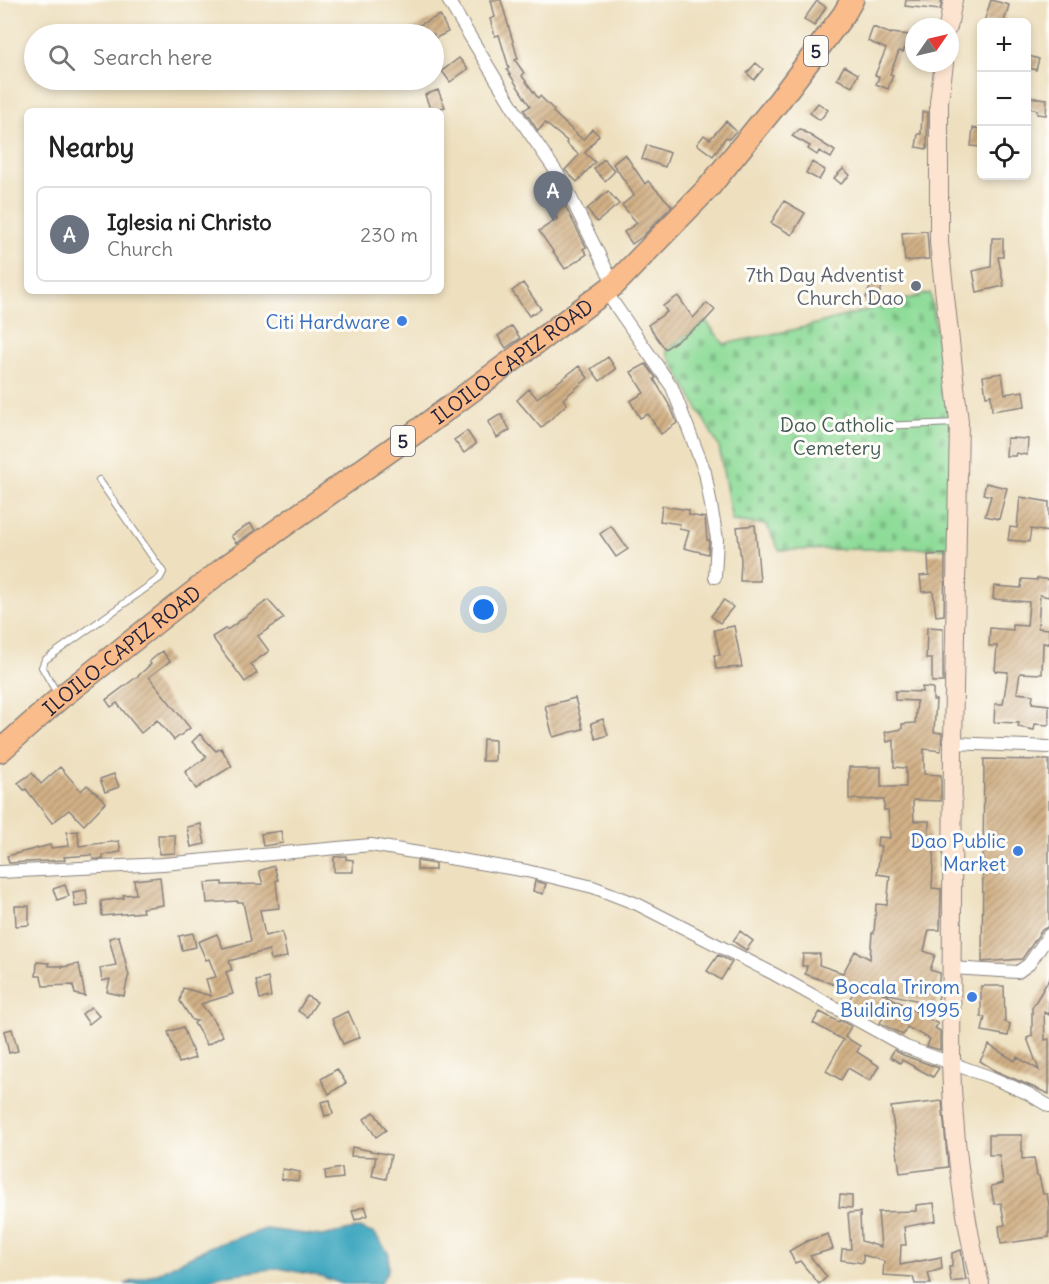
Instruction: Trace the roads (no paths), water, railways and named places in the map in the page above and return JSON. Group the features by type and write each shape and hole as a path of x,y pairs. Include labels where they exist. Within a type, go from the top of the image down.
{"highway":[{"name":"ILOILO-CAPIZ ROAD","path":"0,751 60,698 227,566 416,432 610,289 709,187 778,102 852,0"}],"street":[{"path":"448,0 520,119 562,180 610,289 672,387 705,472 717,539 715,577"},
{"path":"950,18 953,0"},
{"path":"943,72 939,102 939,243 959,422 953,743 952,1106 964,1195 980,1284"},
{"path":"953,743 1049,747"},
{"path":"0,872 162,864 371,845 527,871 593,887 637,904 679,923 906,1047 999,1081 1049,1106"},
{"path":"951,968 1018,972 1029,964 1049,935"}],"lane":[{"path":"880,426 959,422"},
{"path":"60,698 42,667 45,660 160,578 163,572 99,480"}],"water":[{"path":"359,1228 375,1234 389,1254 388,1270 380,1284 342,1284 320,1276 278,1268 220,1276 202,1284 125,1284 158,1273 209,1247 266,1229 322,1236"}],"place":[{"name":"Iglesia ni Christo","path":"553,221"},
{"name":"7th Day Adventist Church Dao","path":"916,286"},
{"name":"Citi Hardware","path":"402,321"},
{"name":"Dao Public Market","path":"1018,851"},
{"name":"Bocala Trirom Building 1995","path":"972,997"}],"park label":[{"name":"Dao Catholic Cemetery","path":"837,436"}]}
